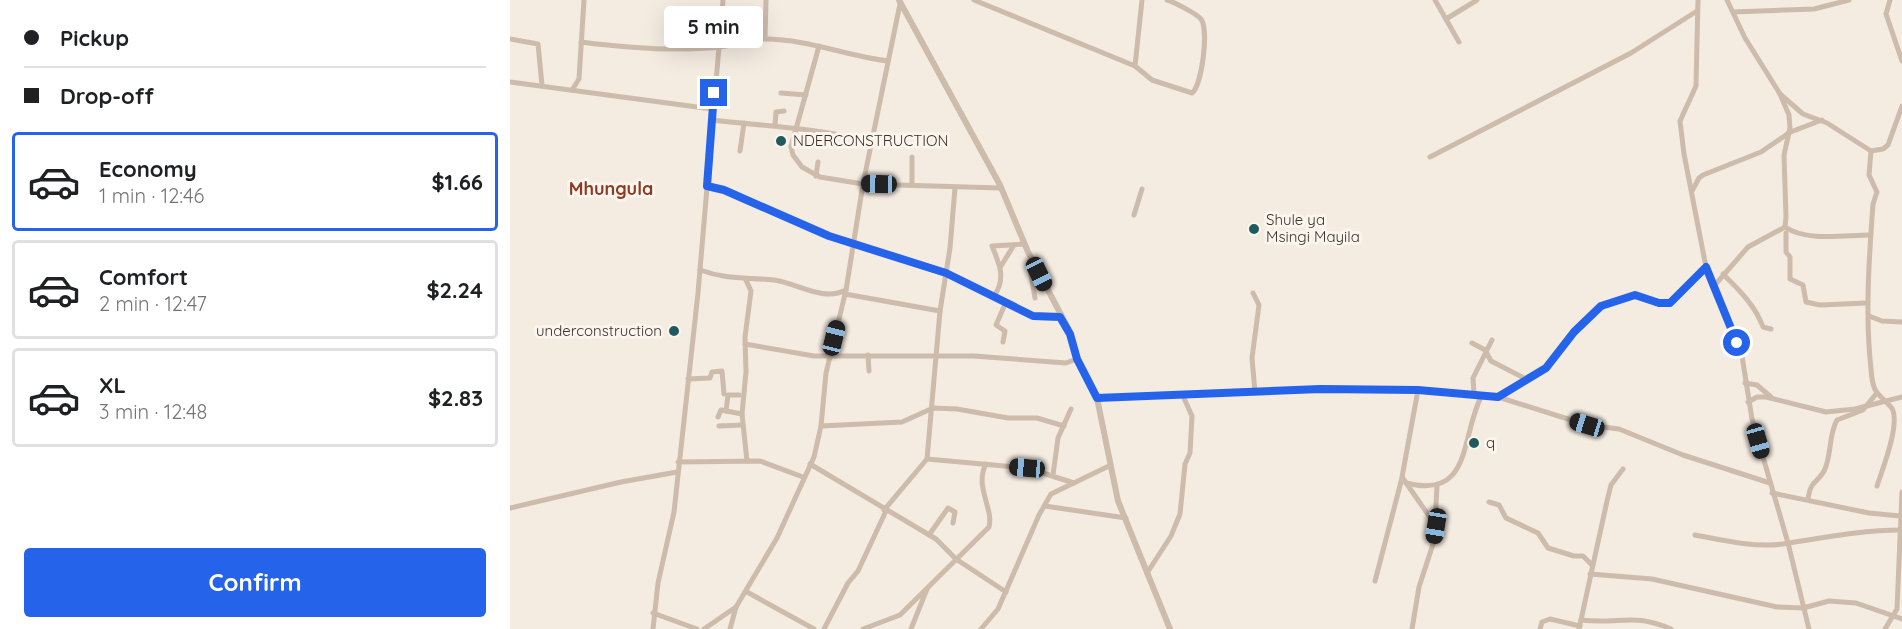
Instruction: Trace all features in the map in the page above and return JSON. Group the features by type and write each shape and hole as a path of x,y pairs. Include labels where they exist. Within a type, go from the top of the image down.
{"street":[{"path":"572,90 579,79 584,0"},
{"path":"652,629 653,613 674,512 700,270 723,0"},
{"path":"765,39 766,0"},
{"path":"974,0 1135,66 1160,84 1192,93 1197,88 1204,53 1203,24 1194,14 1167,0"},
{"path":"1135,66 1142,0"},
{"path":"1435,0 1459,42"},
{"path":"1446,19 1477,0"},
{"path":"1698,0 1696,86 1680,121 1691,193 1706,267 1742,356 1748,402 1788,543 1809,629"},
{"path":"1727,0 1745,38 1780,94 1789,115 1785,230 1786,252 1790,257 1790,279 1803,285 1806,302 1820,305 1867,303"},
{"path":"1812,0 1814,9"},
{"path":"1733,12 1814,9 1849,0"},
{"path":"1890,0 1886,14 1902,61"},
{"path":"704,629 736,607 747,592 783,527 810,464 821,426 826,373 846,292 863,184 899,2"},
{"path":"899,2 1001,188 1025,244 1070,334 1077,359 1097,398 1118,501 1170,629"},
{"path":"1430,156 1631,53 1697,11"},
{"path":"510,39 538,44 542,85"},
{"path":"582,42 655,49 719,47 765,39 819,46 856,57 888,61"},
{"path":"819,46 791,151 802,167 816,176 863,184 1001,188"},
{"path":"510,82 712,109"},
{"path":"781,93 806,95"},
{"path":"1780,94 1803,114 1822,120 1871,151 1883,149 1888,145 1902,106"},
{"path":"775,125 776,112 784,111"},
{"path":"711,120 796,127 832,132 873,142"},
{"path":"1691,193 1699,178 1761,152 1787,134 1822,120"},
{"path":"740,151 744,123"},
{"path":"1871,151 1869,175 1877,192 1873,204 1870,235 1867,303 1870,368 1876,394 1892,408 1894,435 1877,486"},
{"path":"912,156 912,184"},
{"path":"816,176 818,162"},
{"path":"707,186 724,190 853,244 946,273 1033,316 1060,317"},
{"path":"824,629 848,583 858,571 885,511 927,459 940,311 955,188"},
{"path":"1134,215 1142,189"},
{"path":"1714,286 1748,247 1785,230 1870,235"},
{"path":"1001,266 1014,244"},
{"path":"994,296 1001,286 1001,266 992,246 1025,244"},
{"path":"1034,263 1030,269 1035,298"},
{"path":"1498,397 1546,368 1574,332 1601,306 1635,295 1659,303 1670,303 1706,267"},
{"path":"700,270 717,276 746,280 774,280 832,294 846,292 940,311"},
{"path":"1723,274 1745,296 1759,316 1762,327 1771,329"},
{"path":"746,280 751,291 745,344 746,372 742,414 747,460"},
{"path":"1254,293 1259,305 1252,358 1255,392"},
{"path":"1003,342 1005,331 996,325 1006,302"},
{"path":"1869,316 1882,321 1902,322"},
{"path":"1474,394 1473,378 1492,340"},
{"path":"1472,343 1485,350 1491,361 1528,380"},
{"path":"745,344 805,356 868,355 936,358 974,356 1066,363 1077,359"},
{"path":"868,355 869,371"},
{"path":"688,379 710,378 712,372 722,371 724,394"},
{"path":"1745,383 1757,385 1772,398"},
{"path":"1375,581 1403,479 1418,390"},
{"path":"1097,398 1255,392 1418,390 1498,397 1587,425 1619,429 1683,455 1770,483"},
{"path":"1808,499 1813,482 1825,470 1831,433 1837,420 1858,413 1876,394"},
{"path":"726,411 728,395 739,395"},
{"path":"1403,479 1437,486 1451,479 1458,470 1482,395"},
{"path":"1147,573 1171,537 1180,514 1185,464 1190,453 1192,416 1183,396"},
{"path":"1748,402 1757,397 1772,398 1826,412 1867,406 1902,397"},
{"path":"821,426 902,422 933,408 957,409 1008,418 1037,418 1064,426"},
{"path":"1053,475 1055,450 1071,409"},
{"path":"718,417 721,410 742,414"},
{"path":"719,426 743,425"},
{"path":"927,459 1027,468 1074,483"},
{"path":"678,462 747,460 768,462 803,477"},
{"path":"810,464 852,487 885,511 929,535 942,544 956,559 1006,592"},
{"path":"863,629 900,615 990,525 983,499 983,470 986,464"},
{"path":"981,629 995,614 1053,492 1111,465"},
{"path":"1580,625 1611,485 1623,469"},
{"path":"510,508 621,482 677,472"},
{"path":"1403,479 1436,526"},
{"path":"1412,629 1417,595 1430,559 1436,526 1437,486"},
{"path":"1885,629 1898,601 1902,492"},
{"path":"1772,493 1858,511 1900,516"},
{"path":"1489,502 1499,505 1506,518 1538,533 1548,548 1574,556 1583,556 1592,565"},
{"path":"1045,506 1126,518"},
{"path":"929,535 948,508 955,512 953,523"},
{"path":"1695,535 1759,544 1829,539 1860,531 1900,530"},
{"path":"1590,574 1652,579 1760,604 1803,608 1818,603 1843,602 1902,619"},
{"path":"911,629 927,588"},
{"path":"747,592 814,629"},
{"path":"730,629 736,607"},
{"path":"653,613 697,629"},
{"path":"1540,629 1542,622 1550,619 1580,625 1645,619 1671,629"}],"place":[{"name":"NDERCONSTRUCTION","path":"781,141"},
{"name":"Shule ya Msingi Mayila","path":"1254,229"},
{"name":"underconstruction","path":"674,331"},
{"name":"q","path":"1474,443"}],"district":[{"name":"Mhungula","path":"611,189"}],"route":[{"path":"714,93 707,186 724,190 829,236 946,273 1038,318 1060,317 1066,324 1077,359 1097,398 1141,395 1196,396 1320,389 1418,390 1498,397 1546,368 1581,324 1601,306 1635,295 1659,303 1670,303 1681,295 1706,267 1737,343"}]}
